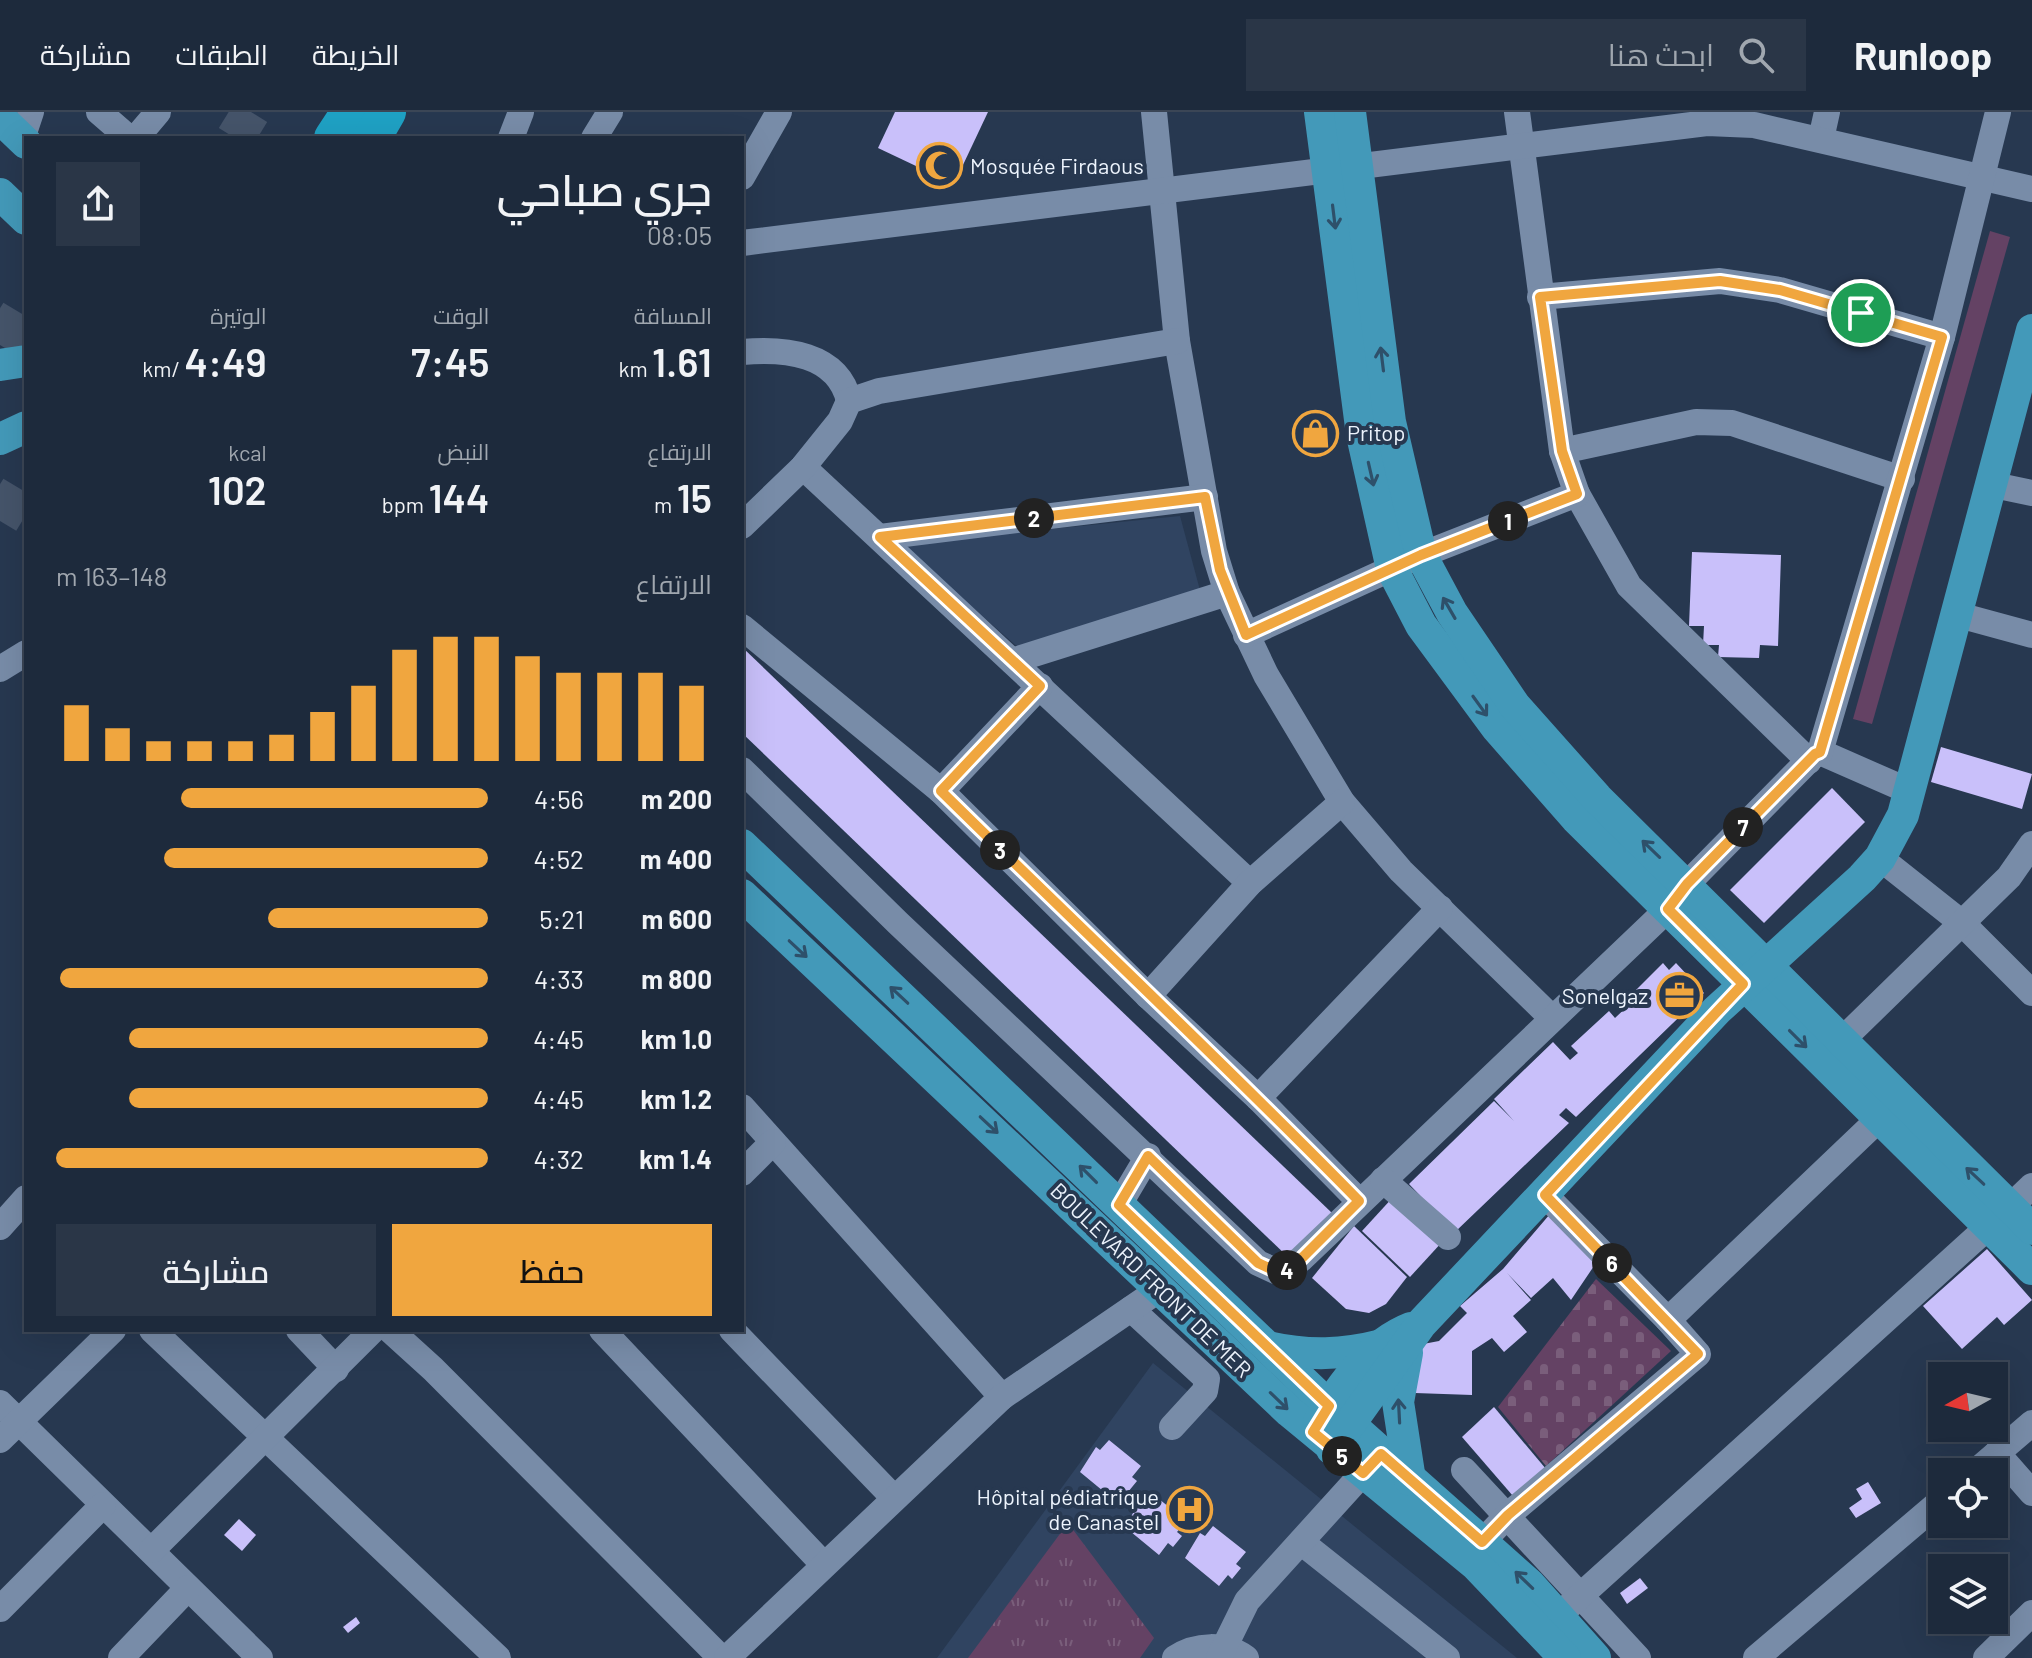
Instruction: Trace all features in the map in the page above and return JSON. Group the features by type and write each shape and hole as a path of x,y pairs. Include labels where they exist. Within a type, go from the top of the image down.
{"highway":[{"path":"334,136 350,112"},
{"path":"373,136 387,112"}],"main road":[{"path":"1320,112 1342,169 1390,422 1421,555 1452,613 1515,706 1597,798 1677,896 1754,974 1879,1119 2015,1212"},
{"path":"1350,112 1342,169 1362,435 1392,569 1421,625 1497,728 1576,818 1677,896"},
{"path":"0,194 24,217"},
{"path":"1331,1427 1404,1337 1545,1195 1754,974 1880,858 1903,815 2032,330"},
{"path":"0,365 24,361"},
{"path":"0,439 24,428"},
{"path":"744,847 1268,1347 1331,1427 1476,1565 1565,1658"},
{"name":"BOULEVARD FRONT DE MER","path":"744,897 1160,1289 1331,1427"},
{"path":"1754,974 1842,1040 2015,1212 2032,1269"},
{"path":"1268,1347 1302,1353 1337,1354 1404,1337"},
{"path":"1404,1337 1398,1402 1410,1480"},
{"path":"1372,1464 1410,1480 1482,1542 1569,1606 1595,1658"}],"street":[{"path":"99,112 127,136"},
{"path":"138,136 158,112"},
{"path":"512,136 521,112"},
{"path":"595,136 610,112"},
{"path":"744,173 779,112"},
{"path":"1154,112 1177,341 1205,497 1227,593 1266,675 1342,802 1401,871 1551,1017"},
{"path":"1517,112 1562,451 1577,494 1629,586 1815,757 1909,791"},
{"path":"1821,139 1827,112"},
{"path":"744,772 898,923 1258,1263 1282,1274 1677,896 1815,757 1902,479 1942,337 1998,112"},
{"path":"744,243 1522,147 1673,119 1754,125 2032,189"},
{"path":"1540,297 1720,281 1780,290 1942,337"},
{"path":"849,401 879,391 1177,341"},
{"path":"744,352 776,351 817,361 838,374 849,401 840,421 803,467 745,518"},
{"path":"1562,451 1696,422 1732,423 1902,479"},
{"path":"803,467 1250,883"},
{"path":"1989,484 2032,493"},
{"path":"1246,635 1421,555 1577,494"},
{"path":"880,537 1205,497"},
{"path":"1012,661 1227,593"},
{"path":"1955,614 2032,635"},
{"path":"744,629 941,791 1148,996 1258,1098 1359,1201"},
{"path":"0,669 24,654"},
{"path":"941,791 1040,686"},
{"path":"1148,996 1250,883 1342,802"},
{"path":"1842,1040 2009,877 2032,844"},
{"path":"1880,858 1962,923 2032,993"},
{"path":"1258,1098 1440,908"},
{"path":"744,1109 1002,1397"},
{"path":"1668,1320 1879,1119"},
{"path":"744,1171 773,1142"},
{"path":"1119,1205 1148,1156"},
{"path":"1383,1180 1448,1237"},
{"path":"1482,1542 1508,1515 1698,1354 1545,1195"},
{"path":"0,1227 24,1202"},
{"path":"1569,1606 2015,1212"},
{"path":"392,1332 724,1658 1002,1397 1160,1289"},
{"path":"1131,1309 1207,1379 1205,1391 1172,1427"},
{"path":"0,1440 9,1412 110,1332"},
{"path":"154,1332 498,1658"},
{"path":"301,1332 336,1369"},
{"path":"152,1550 262,1437 371,1332"},
{"path":"604,1332 824,1565"},
{"path":"734,1332 894,1498"},
{"path":"9,1412 260,1658"},
{"path":"1991,1458 2032,1423"},
{"path":"1997,1453 2032,1493"},
{"path":"1175,1658 1201,1647 1230,1655 1247,1601 1372,1464"},
{"path":"1464,1470 1508,1515 1569,1606 1638,1658"},
{"path":"0,1609 103,1505"},
{"path":"1763,1656 1928,1512"},
{"path":"1301,1542 1447,1658"},
{"path":"121,1658 188,1588"},
{"path":"1986,1658 2032,1613"}],"shaded area":[{"path":"1180,516 1201,594 1020,649 900,544"},
{"name":"Hôpital pédiatrique de Canastel","path":"1153,1363 1517,1658 937,1658"}],"green space":[{"path":"1990,231 2010,237 1872,724 1853,719"},
{"path":"1596,1279 1671,1351 1546,1466 1498,1407"},
{"path":"1068,1523 1154,1638 1140,1658 968,1658"}],"building":[{"name":"Mosquée Firdaous","path":"895,112 988,112 954,184 878,148"},
{"path":"1692,552 1781,555 1778,646 1760,645 1759,658 1718,657 1719,645 1703,645 1704,626 1689,626"},
{"path":"744,649 1332,1213 1289,1258 744,735"},
{"path":"1941,747 2032,774 2022,809 1931,782"},
{"path":"1832,788 1865,822 1764,923 1730,890"},
{"path":"1663,963 1669,970 1676,963 1704,993 1576,1117 1566,1108 1559,1115 1569,1123 1455,1232 1409,1184 1494,1101 1514,1121 1494,1099 1553,1042 1570,1060 1578,1053 1571,1046 1609,1011 1615,1018 1632,1002 1628,998"},
{"path":"1395,1195 1443,1241 1410,1277 1362,1231"},
{"path":"1550,1214 1596,1263 1571,1300 1553,1278 1531,1298 1507,1273 1531,1300 1513,1316 1527,1332 1504,1352 1492,1338 1472,1351 1472,1395 1415,1393 1418,1345 1439,1341 1467,1313 1460,1306 1503,1269"},
{"path":"1354,1226 1407,1277 1386,1304 1369,1313 1346,1309 1312,1278"},
{"path":"1987,1249 2032,1300 2004,1325 1997,1317 1962,1349 1923,1306"},
{"path":"1494,1407 1546,1469 1513,1496 1462,1437"},
{"path":"1109,1440 1141,1466 1132,1477 1137,1481 1128,1492 1123,1489 1114,1500 1080,1472 1096,1447 1100,1450"},
{"path":"1868,1482 1881,1503 1856,1518 1849,1508 1862,1499 1856,1489"},
{"path":"1153,1494 1186,1521 1177,1532 1182,1536 1173,1547 1168,1543 1159,1555 1125,1527 1140,1501 1145,1505"},
{"path":"239,1519 256,1535 242,1551 224,1535"},
{"path":"1213,1526 1246,1552 1236,1564 1241,1568 1232,1579 1228,1575 1219,1586 1185,1558 1200,1533 1205,1536"},
{"path":"1640,1578 1648,1588 1627,1604 1620,1593"},
{"path":"356,1617 360,1623 348,1633 343,1627"}],"tunnel":[{"path":"236,136 251,112"},
{"path":"0,345 24,305"},
{"path":"0,521 24,481"}],"place":[{"name":"Mosquée Firdaous","path":"939,166"},
{"name":"Pritop","path":"1316,433"},
{"name":"Sonelgaz","path":"1679,996"},
{"name":"Hôpital pédiatrique de Canastel","path":"1190,1510"}],"route":[{"path":"1720,281 1780,290 1861,313 1942,337 1834,711 1820,752 1687,884 1668,909 1743,984 1545,1195 1698,1354 1508,1515 1482,1542 1381,1454 1363,1473 1313,1432 1329,1406 1119,1205 1148,1156 1258,1263 1282,1274 1359,1201 1258,1098 1148,996 941,791 1040,686 880,537 1205,497 1214,551 1227,593 1246,635 1421,555 1577,494 1562,451 1540,297 1720,281"}]}
